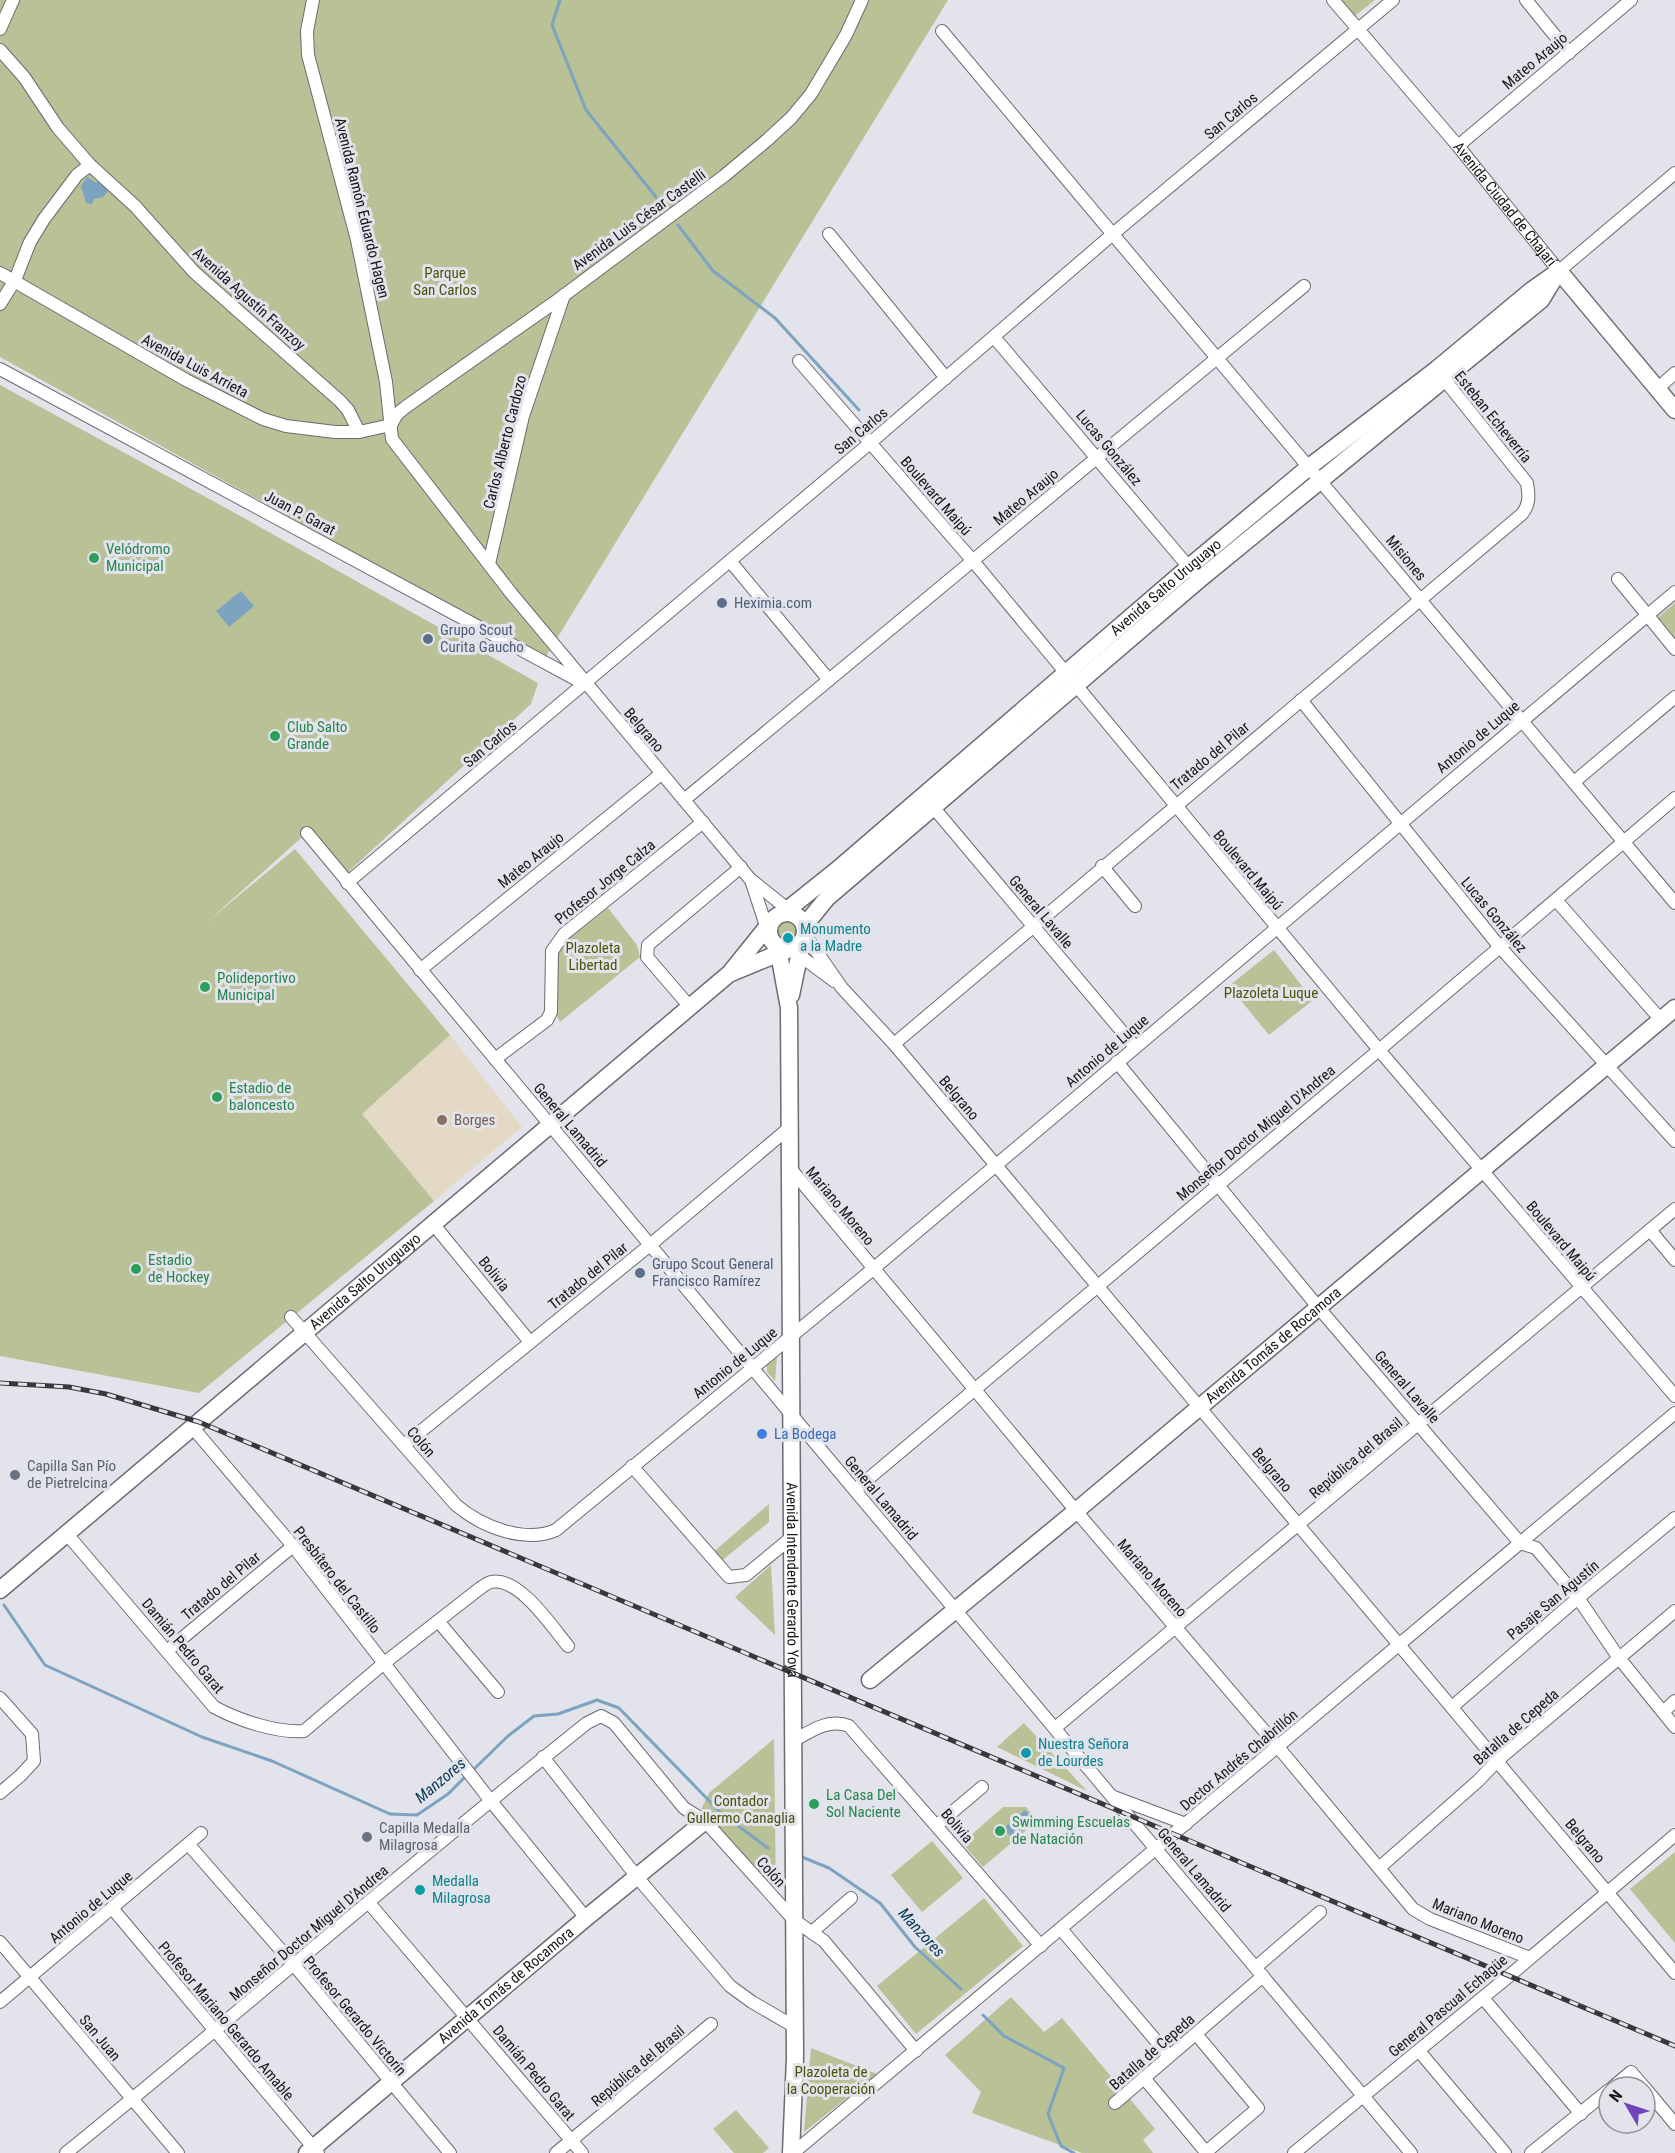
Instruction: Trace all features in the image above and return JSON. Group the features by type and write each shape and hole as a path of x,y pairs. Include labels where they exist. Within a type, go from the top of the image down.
{"main road":[{"name":"Avenida Salto Uruguayo","path":"0,1590 552,1126 730,973 810,919 826,898 928,801 1314,473 1541,300 1559,271"},
{"name":"Avenida Ciudad de Chajarí","path":"1559,271 1675,410"},
{"name":"Avenida Salto Uruguayo","path":"730,973 787,935 837,870 928,801"},
{"name":"Avenida Intendente Gerardo Yoya","path":"787,935 795,2027 792,2153"},
{"name":"Avenida Tomás de Rocamora","path":"870,1680 1076,1511 1675,1008"},
{"name":"Avenida Tomás de Rocamora","path":"313,2151 586,1918 705,1821"}],"street":[{"path":"0,29 13,0"},
{"name":"Avenida Ramón Eduardo Hagen","path":"313,0 307,31 308,54 357,240 387,382 392,439 489,564"},
{"name":"Avenida Luis César Castelli","path":"391,424 397,414 407,406 565,294 724,176 791,118 811,94 846,35 862,0"},
{"name":"Avenida Ciudad de Chajarí","path":"1334,0 1458,146 1559,271"},
{"name":"San Carlos","path":"347,883 870,443 1114,233 1393,0"},
{"path":"1526,0 1569,52"},
{"name":"Mateo Araujo","path":"1458,146 1631,0"},
{"name":"Misiones","path":"942,31 1624,842 1673,895"},
{"name":"Avenida Agustín Franzoy","path":"0,50 24,77 58,128 90,165 135,206 194,272 340,401 359,432"},
{"path":"0,304 15,280 30,242 44,219 77,175 90,165"},
{"name":"Avenida Salto Uruguayo","path":"1559,271 1675,173"},
{"path":"829,234 946,378"},
{"name":"Avenida Luis Arrieta","path":"0,273 186,380 263,419 286,426 335,432 359,432 391,424"},
{"name":"Mateo Araujo","path":"684,800 1304,286"},
{"name":"Carlos Alberto Cardozo","path":"489,564 523,416 565,294"},
{"name":"Lucas González","path":"994,337 1194,573"},
{"name":"Boulevard Maipú","path":"799,361 973,561 1379,1050 1675,1396"},
{"name":"Juan P. Garat","path":"0,369 585,684"},
{"path":"1657,388 1675,373"},
{"name":"Esteban Echeverría","path":"1441,375 1527,483"},
{"name":"Tratado del Pilar","path":"894,1044 1174,805 1522,514 1527,507 1529,496 1527,483"},
{"path":"730,561 829,680"},
{"name":"Belgrano","path":"489,564 585,684 741,867 787,935 842,988 894,1044 1675,1973"},
{"path":"1618,579 1675,649"},
{"name":"Antonio de Luque","path":"556,1530 873,1269 1675,592"},
{"path":"1574,782 1675,697"},
{"name":"Lucas González","path":"1301,700 1499,946 1675,1141"},
{"name":"Mateo Araujo","path":"420,970 661,774"},
{"name":"Monseñor Doctor Miguel D'Andrea","path":"855,1490 1675,798"},
{"name":"General Lavalle","path":"928,801 1135,1047"},
{"name":"Profesor Jorge Calza","path":"495,1059 548,1020 552,951 564,934 703,822"},
{"name":"General Lamadrid","path":"307,833 1411,2153"},
{"path":"1102,866 1135,906"},
{"path":"690,1007 647,957 648,945 741,867"},
{"name":"Belgrano","path":"750,879 787,935 842,988"},
{"path":"1556,900 1661,1020"},
{"name":"General Lavalle","path":"1117,1062 1318,1307 1520,1543 1536,1548 1578,1598 1619,1658 1675,1727"},
{"name":"Tratado del Pilar","path":"404,1445 650,1245 789,1128"},
{"name":"Mariano Moreno","path":"789,1168 1413,1909 1530,1958"},
{"name":"República del Brasil","path":"1056,1728 1675,1209"},
{"name":"Bolivia","path":"434,1225 530,1342"},
{"path":"1650,1230 1675,1260"},
{"name":"Colón","path":"291,1317 456,1505 470,1516 518,1535 547,1534 556,1530"},
{"name":"Doctor Andrés Chabrillón","path":"792,2153 1675,1413"},
{"name":"Presbítero del Castillo","path":"193,1428 293,1546 490,1800"},
{"path":"632,1466 729,1577 746,1575 791,1538"},
{"name":"Pasaje San Agustín","path":"1452,1707 1675,1518"},
{"name":"Damián Pedro Garat","path":"67,1534 168,1650 214,1707 229,1715 289,1732 304,1731 383,1664"},
{"name":"Tratado del Pilar","path":"168,1650 293,1546"},
{"path":"383,1664 479,1588 492,1582 503,1583 521,1591 568,1646"},
{"name":"Batalla de Cepeda","path":"1379,1868 1498,1760 1675,1611"},
{"path":"438,1621 498,1692"},
{"path":"0,1698 32,1734 34,1761 0,1793"},
{"path":"1663,1712 1675,1701"},
{"name":"Monseñor Doctor Miguel D'Andrea","path":"66,2153 490,1800 587,1723 602,1716"},
{"name":"Colón","path":"602,1716 614,1723 684,1808 705,1821 794,1920 824,1941 916,2051"},
{"name":"Bolivia","path":"793,1741 826,1724 840,1723 849,1726 1041,1946"},
{"path":"543,1757 637,1877 730,1986 795,2027"},
{"path":"937,1825 982,1788"},
{"path":"1113,1797 1186,1824"},
{"path":"490,1800 586,1918"},
{"name":"Antonio de Luque","path":"0,2002 201,1833"},
{"name":"General Pascual Echagüe","path":"1294,2153 1483,1998 1675,1835"},
{"name":"Profesor Gerardo Victorín","path":"189,1845 294,1965 450,2153"},
{"path":"812,1932 851,1898"},
{"name":"Damián Pedro Garat","path":"369,1903 582,2153"},
{"name":"Profesor Mariano Gerardo Amable","path":"112,1908 313,2151"},
{"name":"Batalla de Cepeda","path":"1114,2103 1196,2034 1320,1912"},
{"path":"1061,1929 1169,2056"},
{"name":"San Juan","path":"0,1942 178,2153"},
{"path":"1483,1998 1581,2114"},
{"name":"República del Brasil","path":"556,2153 711,2024"},
{"path":"1144,2078 1206,2152 1258,2108 1196,2034"},
{"path":"1419,2051 1505,2153"},
{"path":"1531,2153 1597,2100"},
{"path":"1657,2102 1675,2124"}],"shaded area":[{"name":"Borges","path":"450,1035 522,1127 434,1201 362,1114"}],"green space":[{"name":"Parque San Carlos","path":"0,0 948,0 545,658 0,357"},
{"path":"1341,0 1375,0 1355,16"},
{"path":"0,385 235,513 538,683 531,704 348,872 310,830 208,921 295,849 450,1035 362,1114 434,1201 199,1393 0,1356"},
{"path":"1675,603 1675,640 1657,618"},
{"name":"Plazoleta Libertad","path":"608,908 637,945 640,957 560,1022 555,1012 556,949"},
{"path":"787,918 796,922 800,931 796,940 787,944 778,940 774,931 778,922"},
{"name":"Plazoleta Luque","path":"1274,950 1313,1000 1269,1035 1229,986"},
{"path":"777,1357 775,1381 767,1372 767,1365"},
{"path":"769,1504 769,1522 719,1563 711,1554"},
{"path":"771,1565 775,1635 735,1597"},
{"path":"1024,1723 1087,1791 997,1747"},
{"name":"Contador Gullermo Canaglia","path":"774,1739 776,1898 700,1812 709,1793"},
{"name":"Swimming Escuelas de Natación","path":"1003,1807 1026,1807 1037,1821 983,1867 962,1843"},
{"path":"932,1841 963,1878 922,1912 891,1875"},
{"path":"1675,1852 1675,1943 1630,1889"},
{"path":"984,1898 1023,1946 916,2034 877,1986"},
{"path":"1011,1997 1044,2032 1062,2018 1155,2129 1143,2140 1153,2153 1082,2153 972,2113 981,2092 945,2055"},
{"name":"Plazoleta de la Cooperación","path":"811,2048 877,2074 804,2132"},
{"path":"736,2110 769,2148 763,2153 734,2153 713,2129"}],"water":[{"path":"87,177 100,182 108,191 103,197 94,199 92,204 86,203 81,186"},
{"path":"241,591 254,606 229,627 216,611"},
{"path":"1025,1810 1034,1820 1012,1838 1004,1828"}],"waterway":[{"path":"560,0 552,25 586,110 656,197"},
{"path":"678,225 713,271 775,318 859,410"},
{"name":"Manzores","path":"4,1605 45,1665 202,1737 272,1761 390,1814 417,1815 448,1794 466,1776"},
{"name":"Manzores","path":"471,1772 508,1736 534,1716 558,1714 597,1700 619,1708 721,1813 768,1848"},
{"name":"Manzores","path":"802,1857 829,1868 880,1903 915,1947 961,1989"},
{"name":"Manzores","path":"983,2015 1004,2036 1064,2068 1048,2114 1061,2146 1074,2153"}],"railway":[{"path":"0,1383 69,1387 106,1394 199,1422 1675,2046"}],"place":[{"name":"Velódromo Municipal","path":"94,558"},
{"name":"Heximia.com","path":"722,603"},
{"name":"Grupo Scout Curita Gaucho","path":"428,639"},
{"name":"Club Salto Grande","path":"275,736"},
{"name":"Monumento a la Madre","path":"788,938"},
{"name":"Polideportivo Municipal","path":"205,987"},
{"name":"Estadio de baloncesto","path":"217,1097"},
{"name":"Borges","path":"442,1120"},
{"name":"Estadio de Hockey","path":"136,1269"},
{"name":"Grupo Scout General Francisco Ramírez","path":"640,1273"},
{"name":"La Bodega","path":"762,1434"},
{"name":"Capilla San Pío de Pietrelcina","path":"15,1475"},
{"name":"Nuestra Señora de Lourdes","path":"1026,1753"},
{"name":"La Casa Del Sol Naciente","path":"814,1804"},
{"name":"Swimming Escuelas de Natación","path":"1000,1831"},
{"name":"Capilla Medalla Milagrosa","path":"367,1837"},
{"name":"Medalla Milagrosa","path":"420,1890"}]}
